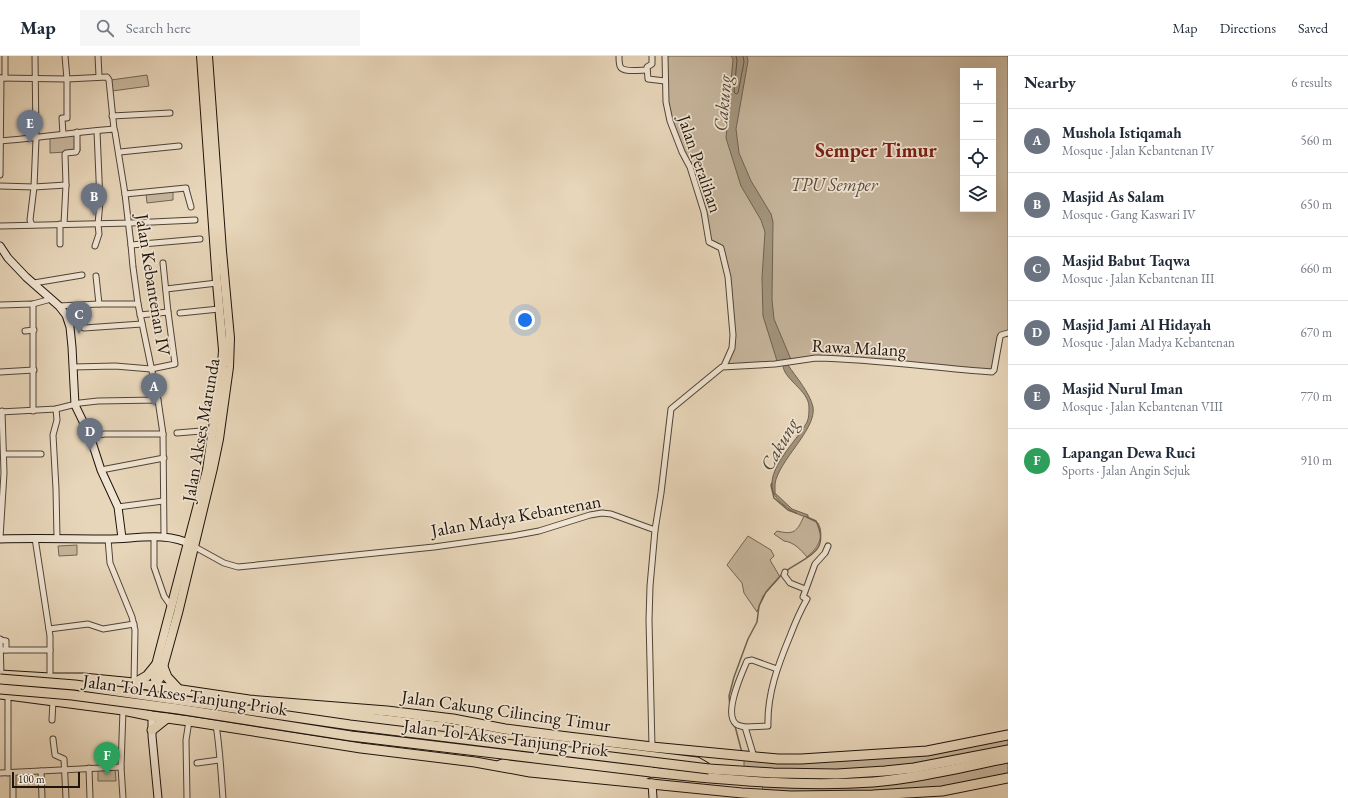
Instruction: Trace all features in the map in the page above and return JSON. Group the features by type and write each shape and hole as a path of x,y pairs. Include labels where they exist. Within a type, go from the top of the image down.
{"highway":[{"path":"134,683 147,676 160,666 169,680 181,691 178,696 175,713 178,719"},
{"name":"Jalan Cakung Cilincing Timur","path":"0,676 83,678 156,685 181,691 249,700 388,711 453,719 512,730 652,747 753,757 801,759 927,751 1008,735"},
{"name":"Jalan Tol Akses Tanjung Priok","path":"0,676 350,725 708,769 773,773 837,774 885,771 949,762 1008,750"},
{"name":"Jalan Tol Akses Tanjung Priok","path":"0,689 72,695 178,709 351,736 651,772 755,782 866,782 917,777 1008,758"},
{"path":"4,694 158,715 361,748 463,760 530,772 715,789 742,793 795,797 872,796 942,791 1008,778"},
{"path":"249,700 261,704 307,712 444,727 502,738 697,762 708,769"},
{"path":"152,730 158,715"},
{"path":"498,766 504,762 642,776 651,772"}],"main road":[{"name":"Jalan Akses Marunda","path":"158,715 156,685 160,678 160,666 171,606 191,545 207,470 223,350 201,56"},
{"name":"Jalan Akses Marunda","path":"160,666 219,439 229,367 230,338 222,252 208,56"}],"street":[{"path":"0,175 2,78 5,56"},
{"path":"32,225 30,214 34,186 36,139 35,56"},
{"path":"63,134 62,118 67,118 67,79 65,56"},
{"path":"2,78 67,79 99,76 98,56"},
{"path":"619,56 620,66 623,69 633,71 647,70"},
{"path":"652,56 652,64 647,67 648,80 665,81"},
{"name":"Jalan Peralihan","path":"665,56 666,102 670,121 682,152 690,167 704,212 709,242 721,248 725,261 728,277 733,335 732,348 724,366"},
{"name":"Jalan Kebantenan IV","path":"99,76 109,78 112,116 120,152 138,304 158,400 163,434 164,537"},
{"path":"112,116 170,113"},
{"path":"94,246 98,234 100,202 97,131"},
{"path":"1,141 36,139 76,132 115,131"},
{"path":"60,244 66,185 65,154 76,152 77,150 76,132"},
{"path":"120,152 179,146"},
{"path":"0,186 66,185"},
{"path":"125,194 186,188 191,207"},
{"path":"0,226 129,224 195,220"},
{"path":"131,245 200,240"},
{"path":"0,246 8,258 59,306 66,315 70,327 75,405 90,436 101,470 118,507 122,538"},
{"path":"73,367 115,366 151,369 175,364 163,263"},
{"path":"34,283 82,275"},
{"path":"96,276 99,304"},
{"path":"166,289 217,283"},
{"path":"0,305 33,304 51,299"},
{"path":"32,411 34,370 33,304"},
{"path":"59,306 138,304"},
{"path":"180,313 219,309"},
{"path":"140,315 168,312"},
{"path":"84,328 142,324"},
{"path":"25,331 34,330"},
{"name":"Rawa Malang","path":"724,366 777,364 816,358 848,359 992,372 994,370 1000,337 1001,335 1008,334"},
{"path":"652,747 650,586 655,530 671,409 719,368 724,366"},
{"path":"0,372 34,370"},
{"path":"0,539 3,497 1,411 56,409 98,401 158,400"},
{"path":"56,409 57,420 53,435 57,538"},
{"path":"177,433 213,430"},
{"path":"90,436 105,434 163,434"},
{"path":"3,453 41,454"},
{"path":"101,470 164,458"},
{"path":"118,507 163,501"},
{"name":"Jalan Madya Kebantenan","path":"0,539 108,539 164,537 178,539 224,563 238,567 434,547 512,536 539,531 590,515 602,513 611,514 655,530"},
{"path":"154,537 154,567 164,596 171,606"},
{"path":"35,538 49,629 50,678"},
{"path":"108,539 110,563 134,624 134,683"},
{"path":"777,669 752,660 747,660 733,700 733,720 737,724 745,727 768,726 767,715 770,693 777,669 798,616 807,599 803,597 815,564 825,553 828,546"},
{"path":"785,572 784,575 790,583 805,589"},
{"path":"49,629 88,624 103,629 134,624"},
{"path":"0,640 6,641 3,650 0,676"},
{"path":"3,650 50,650"},
{"path":"4,694 13,798"},
{"path":"52,720 53,701"},
{"path":"123,710 121,767 123,798"},
{"path":"158,715 152,730 158,798"},
{"path":"187,798 186,740 189,721"},
{"path":"216,725 219,742 219,760 223,798"},
{"path":"745,727 753,757"},
{"path":"53,739 55,755 64,759 66,798"},
{"path":"197,763 219,760"},
{"path":"0,773 121,767"},
{"path":"89,768 90,798"},
{"path":"41,771 42,798"},
{"path":"652,783 653,798"}],"green space":[{"name":"TPU Semper","path":"665,56 1008,56 1008,334 1001,335 994,370 816,358 724,366 732,348 728,277 721,248 709,242 704,212 666,102"},
{"path":"147,75 149,86 112,91 111,80"},
{"path":"79,133 80,151 50,153 50,136"},
{"path":"173,191 173,200 147,203 146,194"},
{"path":"804,516 818,523 821,533 817,546 807,557 800,549 774,534 777,531 787,533 794,531 799,526"},
{"path":"748,536 771,550 774,556 770,560 780,577 763,596 757,612 744,593 742,583 727,565"},
{"path":"77,545 77,555 59,556 58,546"},
{"path":"1008,735 1008,750 978,757 837,774 744,769 744,760 916,752"},
{"path":"1008,758 1008,778 954,789 762,794 763,782 873,782"},
{"path":"98,768 115,768 116,781 98,781"}],"water":[{"path":"731,56 747,56 748,61 736,129 739,153 751,181 771,214 773,222 772,300 774,319 792,362 788,362 788,365 806,391 813,407 813,416 804,435 783,465 778,475 775,484 775,493 792,509 808,515 808,517 795,513 784,505 775,495 772,485 774,474 779,463 807,422 809,417 809,407 805,395 787,375 783,364 778,364 763,316 762,278 765,232 761,220 741,186 726,138 733,59"}],"waterway":[{"name":"Cakung","path":"772,483 771,485 774,498 788,510 796,513"},
{"name":"Cakung","path":"786,571 809,557 819,546 821,540 820,531 816,521 807,517"},
{"name":"Cakung","path":"730,707 729,696 734,677 748,639 757,622 759,606 766,592 782,574"},
{"name":"Cakung","path":"735,726 742,753"}],"place":[{"name":"Masjid Nurul Iman","path":"30,143"},
{"name":"Masjid As Salam","path":"94,216"},
{"name":"Masjid Babut Taqwa","path":"79,334"},
{"name":"Mushola Istiqamah","path":"154,406"},
{"name":"Masjid Jami Al Hidayah","path":"90,451"},
{"name":"Lapangan Dewa Ruci","path":"107,775"}],"district":[{"name":"Semper Timur","path":"876,150"}]}
